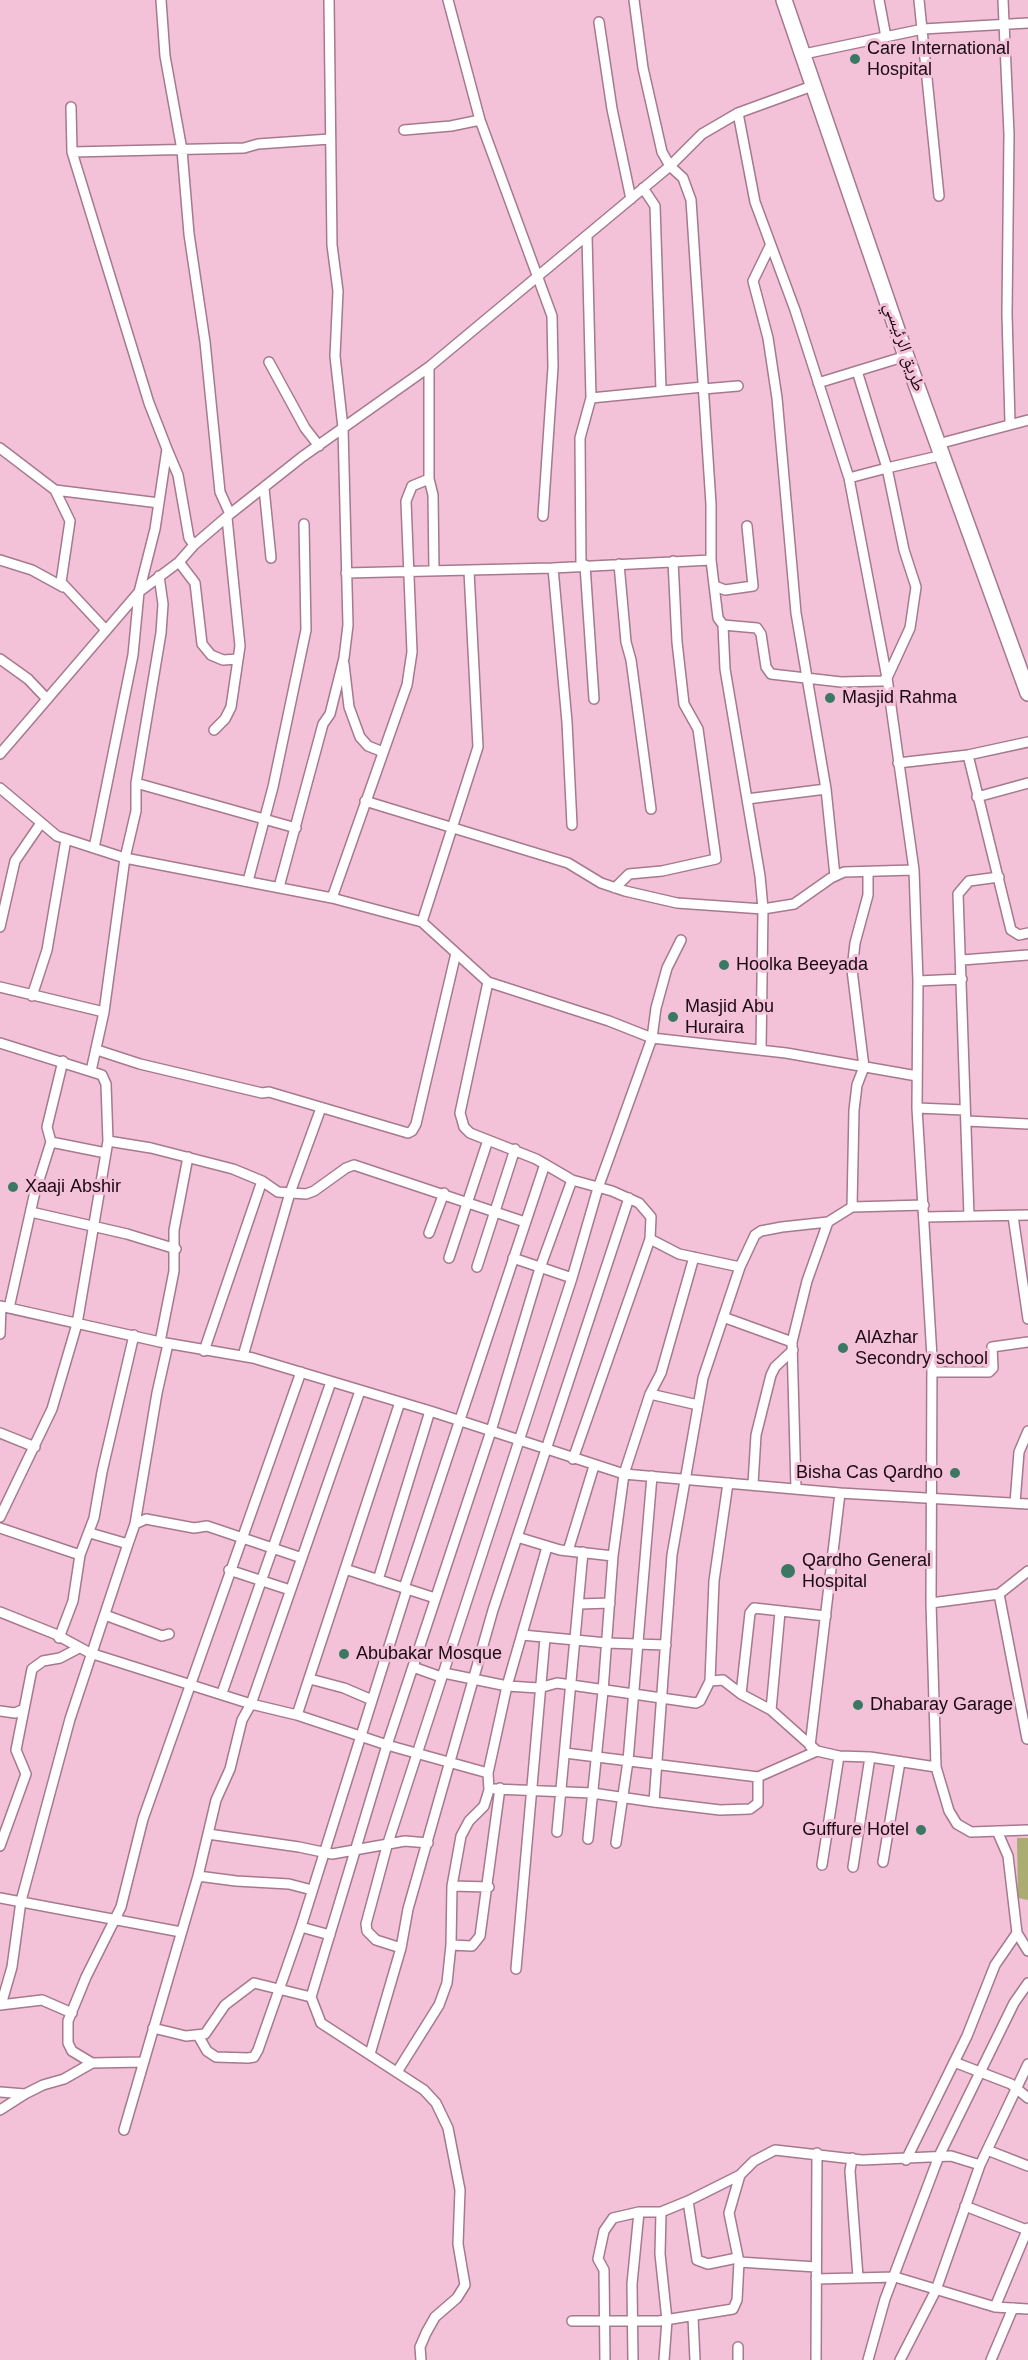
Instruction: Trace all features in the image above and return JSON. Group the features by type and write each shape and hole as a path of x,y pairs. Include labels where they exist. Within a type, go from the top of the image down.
{"main road":[{"name":"طريق الرئيسي","path":"784,0 906,356 999,620 1028,693"}],"street":[{"path":"160,0 165,56 182,150 189,234 205,342 220,492 229,516 240,646 231,707 225,719 214,730"},
{"path":"279,887 323,724 330,714 344,658 348,625 343,428 335,356 338,291 332,245 329,0"},
{"path":"448,0 480,120 552,316 553,367 543,516"},
{"path":"634,0 645,79 662,152 670,166 683,178 691,200 711,504 711,560 716,586 718,618 723,625 725,669 763,909 761,1050"},
{"path":"879,0 886,37"},
{"path":"920,0 939,196"},
{"path":"1003,0 1010,134 1007,314 1010,423"},
{"path":"599,22 612,110 631,199"},
{"path":"804,54 923,29 1028,23"},
{"path":"0,754 139,592 179,562 194,545 229,516 343,428 429,367 536,275 587,236 670,166 702,134 738,113 814,85"},
{"path":"71,107 72,152 149,403 178,475 189,538 194,545"},
{"path":"738,113 755,202 795,310 849,478 887,678 897,763 914,870 918,981 917,1108 925,1216 932,1372 931,1603 936,1767 949,1811 957,1824 971,1832 1028,1830"},
{"path":"404,130 451,126 480,120"},
{"path":"72,152 244,148 258,144 330,139"},
{"path":"644,188 655,206 661,390"},
{"path":"587,236 591,398 579,438 583,566 594,699"},
{"path":"770,246 753,281 768,338 777,398 796,613 826,789 835,876"},
{"path":"818,383 906,356"},
{"path":"269,362 305,428 319,446"},
{"path":"429,367 429,478 433,495 434,571"},
{"path":"857,370 887,468 904,550 915,587 910,628 887,678"},
{"path":"591,398 661,390 738,386"},
{"path":"849,478 941,450 1010,423 1028,420"},
{"path":"0,448 55,490 70,520 61,576 63,587"},
{"path":"94,848 133,655 139,592 156,529 167,449"},
{"path":"332,898 364,801 407,685 412,652 406,501 412,486 429,478"},
{"path":"264,488 271,558"},
{"path":"55,490 159,503"},
{"path":"248,881 297,681 306,630 304,524"},
{"path":"716,586 725,590 753,586 747,526"},
{"path":"0,560 32,570 63,587 105,629"},
{"path":"346,573 469,571 711,560"},
{"path":"615,888 629,874 662,871 716,859 698,729 684,704 676,642 673,561"},
{"path":"179,562 195,583 202,644 211,655 223,660 238,659"},
{"path":"619,564 626,642 631,660 651,809"},
{"path":"553,568 567,722 572,825"},
{"path":"422,922 478,747 469,571"},
{"path":"92,1071 104,1012 125,858 136,811 136,783 161,633 162,604 159,576"},
{"path":"723,625 757,628 766,667 771,674 808,680 872,682 887,678"},
{"path":"344,658 349,707 360,737 368,746 383,752"},
{"path":"0,659 28,679 47,699"},
{"path":"897,763 968,755 1028,742"},
{"path":"968,755 1011,930 1014,934 1028,933"},
{"path":"136,783 296,828"},
{"path":"977,797 1028,783"},
{"path":"0,788 57,836 125,858 332,898 422,922 488,982 609,1021 651,1038 761,1050 917,1076"},
{"path":"747,799 826,789"},
{"path":"364,801 568,863 601,883 615,888 677,903 763,909 794,904 844,872 914,870"},
{"path":"0,927 15,861 41,823"},
{"path":"32,996 46,950 66,839"},
{"path":"852,1207 854,1110 857,1085 864,1067 852,970 855,943 867,903 868,872"},
{"path":"969,1216 968,1121 965,1110 963,980 958,894 969,881 999,877"},
{"path":"401,1948 376,1940 367,1931 366,1924 387,1846 572,1278 598,1188 651,1038 656,1008 668,968 681,940"},
{"path":"97,1050 140,1064 262,1093 269,1092 404,1132 412,1131 456,953"},
{"path":"962,960 1028,955"},
{"path":"918,981 963,980"},
{"path":"488,982 460,1113 464,1127 488,1140 515,1149 572,1180 629,1198 639,1203 651,1217 650,1239 573,1459"},
{"path":"0,987 104,1012"},
{"path":"0,1043 63,1061 92,1071 105,1079 109,1117 108,1141 77,1324 52,1409 0,1517"},
{"path":"0,1335 3,1306 51,1142 47,1127 63,1061"},
{"path":"243,1356 290,1193 321,1108"},
{"path":"917,1108 965,1110"},
{"path":"968,1121 1028,1124"},
{"path":"449,1258 488,1140"},
{"path":"108,1141 188,1157 233,1169 262,1181 275,1191 290,1193 306,1194 314,1191 346,1168 354,1166 444,1193 525,1222"},
{"path":"51,1142 106,1153"},
{"path":"477,1267 515,1149"},
{"path":"72,2013 42,2000 1,2005 12,1967 21,1901 90,1653 135,1524 174,1271 176,1249 174,1230 188,1157"},
{"path":"199,2037 207,2050 216,2056 254,2057 301,1927 405,1588 545,1164"},
{"path":"421,2360 420,2347 426,2333 435,2318 458,2298 465,2285 458,2244 459,2190 448,2128 436,2103 411,2080 321,2024 311,1997 387,1745 491,1431 540,1268 572,1180"},
{"path":"204,1351 262,1181"},
{"path":"429,1233 444,1193"},
{"path":"370,2054 473,1680 517,1538 629,1198"},
{"path":"654,1802 672,1555 703,1378 750,1241 761,1231 828,1222 852,1207 924,1204"},
{"path":"31,1212 176,1249"},
{"path":"925,1216 1028,1215"},
{"path":"1012,1216 1028,1319"},
{"path":"796,1488 792,1346 807,1281 828,1222"},
{"path":"650,1239 679,1254 740,1267"},
{"path":"588,1839 603,1691 613,1556 624,1474 650,1394 661,1373 694,1257"},
{"path":"513,1258 572,1278"},
{"path":"3,1306 164,1343 243,1356 430,1411 624,1474 840,1493 1028,1504"},
{"path":"723,1317 792,1346"},
{"path":"59,1638 73,1601 80,1555 90,1533 134,1335"},
{"path":"932,1372 989,1372 993,1368 992,1347 1028,1342"},
{"path":"753,1484 755,1442 771,1375 792,1346"},
{"path":"92,2063 72,2051 68,2043 67,2033 72,2013 113,1919 121,1907 143,1819 229,1570 301,1372"},
{"path":"222,1694 331,1382"},
{"path":"124,2130 198,1876 220,1787 230,1769 242,1720 251,1704 360,1391"},
{"path":"650,1394 698,1405"},
{"path":"297,1715 400,1402"},
{"path":"378,1580 430,1411"},
{"path":"1015,1503 1019,1452 1028,1431"},
{"path":"0,1432 35,1447"},
{"path":"568,1551 594,1466"},
{"path":"616,1843 628,1761 652,1476"},
{"path":"413,1667 442,1675 507,1686 539,1688 548,1684 696,1703 700,1701 710,1681 714,1581 728,1483"},
{"path":"813,1748 840,1493"},
{"path":"135,1524 146,1519 194,1528 207,1526 302,1558"},
{"path":"0,1528 80,1555"},
{"path":"90,1533 128,1544"},
{"path":"517,1538 568,1551 613,1556"},
{"path":"397,2072 439,2006 447,1983 451,1945 452,1886 464,1829 481,1809 489,1790 488,1773 507,1686 547,1547"},
{"path":"558,1832 583,1552"},
{"path":"345,1569 435,1598"},
{"path":"229,1570 290,1590"},
{"path":"931,1603 999,1594 1028,1570"},
{"path":"999,1594 1017,1677 1027,1739"},
{"path":"579,1604 610,1604"},
{"path":"741,1694 750,1613 754,1608 826,1616"},
{"path":"0,1612 90,1653 251,1704 297,1715 387,1745 488,1773"},
{"path":"771,1710 780,1612"},
{"path":"105,1615 162,1636 169,1634"},
{"path":"522,1635 575,1641 666,1646"},
{"path":"516,1969 545,1638"},
{"path":"0,1846 26,1774 16,1750 22,1710 36,1665 60,1658 79,1648"},
{"path":"1017,1677 1028,1674"},
{"path":"310,1679 344,1688 372,1700"},
{"path":"710,1681 723,1680 741,1694 771,1710 813,1748 839,1756 936,1767"},
{"path":"0,1711 15,1713 22,1710"},
{"path":"565,1753 758,1776 813,1748"},
{"path":"822,1865 839,1756"},
{"path":"853,1868 870,1758"},
{"path":"883,1862 900,1762"},
{"path":"489,1790 500,1788 592,1793 720,1810 750,1809 757,1805 759,1799 758,1776"},
{"path":"451,1945 472,1946 479,1940 489,1887 500,1788"},
{"path":"997,1831 1008,1856 1017,1933 1028,1952"},
{"path":"208,1834 339,1854 356,1849 405,1842 428,1843"},
{"path":"198,1876 289,1884 312,1890"},
{"path":"452,1886 489,1887"},
{"path":"0,1898 182,1932"},
{"path":"301,1927 330,1935"},
{"path":"906,2160 954,2062 995,1965 1017,1933"},
{"path":"153,2028 199,2037 205,2034 221,2010 248,1985 254,1983 311,1997"},
{"path":"868,2360 885,2299 939,2156 982,2073 1014,2003 1028,1983"},
{"path":"0,2110 25,2094 43,2085 64,2079 92,2063 143,2062"},
{"path":"954,2062 1017,2089 1028,2098"},
{"path":"900,2360 936,2290 980,2165 1028,2064"},
{"path":"0,2092 25,2094"},
{"path":"606,2360 604,2270 597,2259 604,2231 613,2218 639,2212 662,2212 740,2175 754,2161 775,2150 852,2158 906,2160 951,2156 980,2165"},
{"path":"987,2150 1028,2166"},
{"path":"816,2360 817,2153"},
{"path":"852,2158 850,2171 858,2277"},
{"path":"572,2321 667,2320 735,2308 738,2260 730,2228 729,2207 740,2175"},
{"path":"688,2201 697,2260 708,2264 738,2260 816,2266"},
{"path":"965,2206 1028,2229 995,2307"},
{"path":"622,2360 633,2359 632,2284 639,2212"},
{"path":"662,2212 660,2254 667,2320 664,2360"},
{"path":"816,2279 895,2277 995,2307 1028,2308"},
{"path":"992,2360 1013,2307"},
{"path":"693,2317 695,2360"},
{"path":"738,2347 738,2360"}],"green space":[{"path":"1017,1838 1028,1838 1028,1900 1018,1898"}],"place":[{"name":"Care International Hospital","path":"855,59"},
{"name":"Masjid Rahma","path":"830,698"},
{"name":"Hoolka Beeyada","path":"724,965"},
{"name":"Masjid Abu Huraira","path":"673,1017"},
{"name":"Xaaji Abshir","path":"13,1187"},
{"name":"AlAzhar Secondry school","path":"843,1348"},
{"name":"Bisha Cas Qardho","path":"955,1473"},
{"name":"Qardho General Hospital","path":"788,1571"},
{"name":"Abubakar Mosque","path":"344,1654"},
{"name":"Dhabaray Garage","path":"858,1705"},
{"name":"Guffure Hotel","path":"921,1830"}]}
